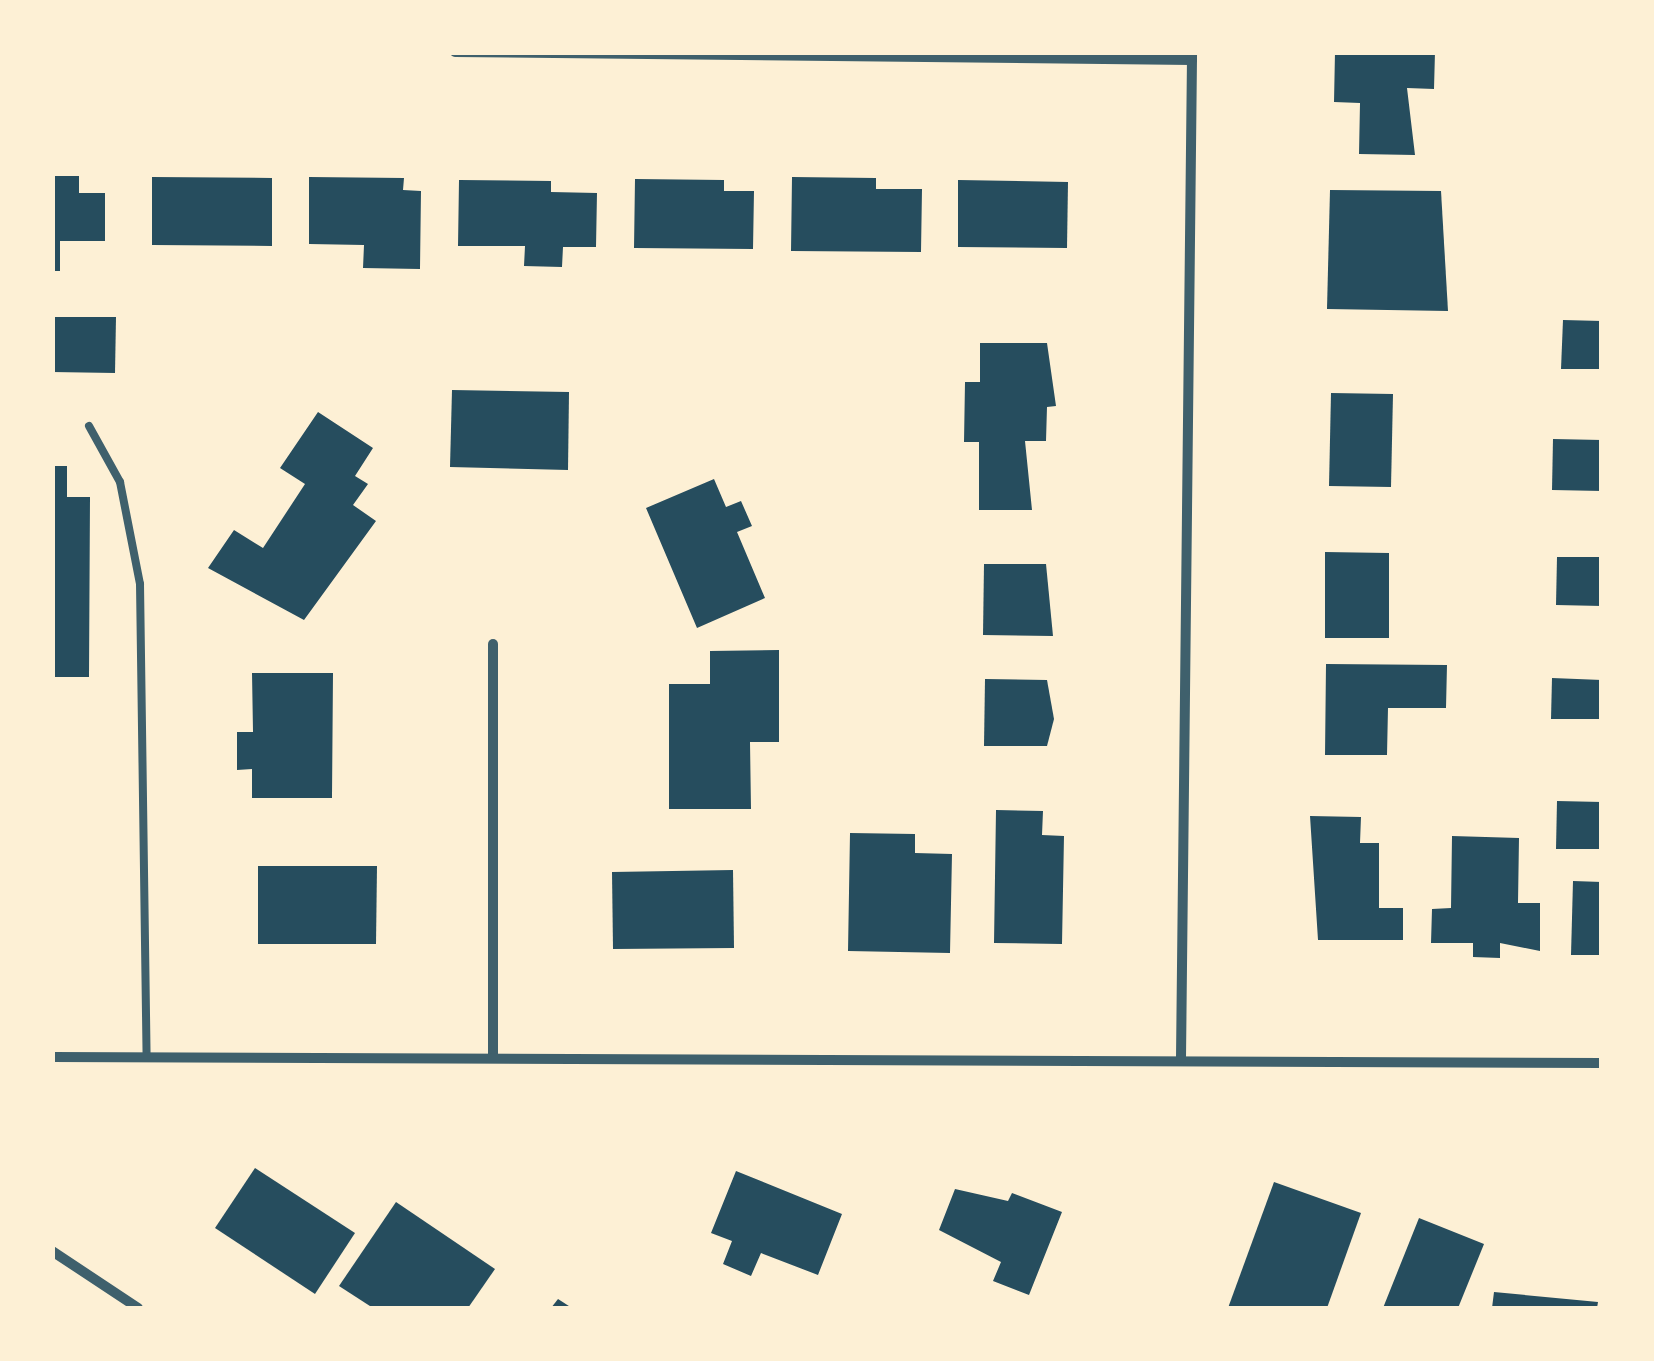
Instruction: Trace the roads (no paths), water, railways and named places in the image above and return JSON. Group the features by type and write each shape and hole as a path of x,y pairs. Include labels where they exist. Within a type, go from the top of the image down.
{"street":[{"path":"455,52 1192,56 1181,1058"},
{"path":"492,644 493,1055"},
{"path":"52,1057 493,1055 1602,1062"},
{"path":"52,1252 138,1308"}],"lane":[{"path":"89,426 120,482 140,584 148,1057"}]}
